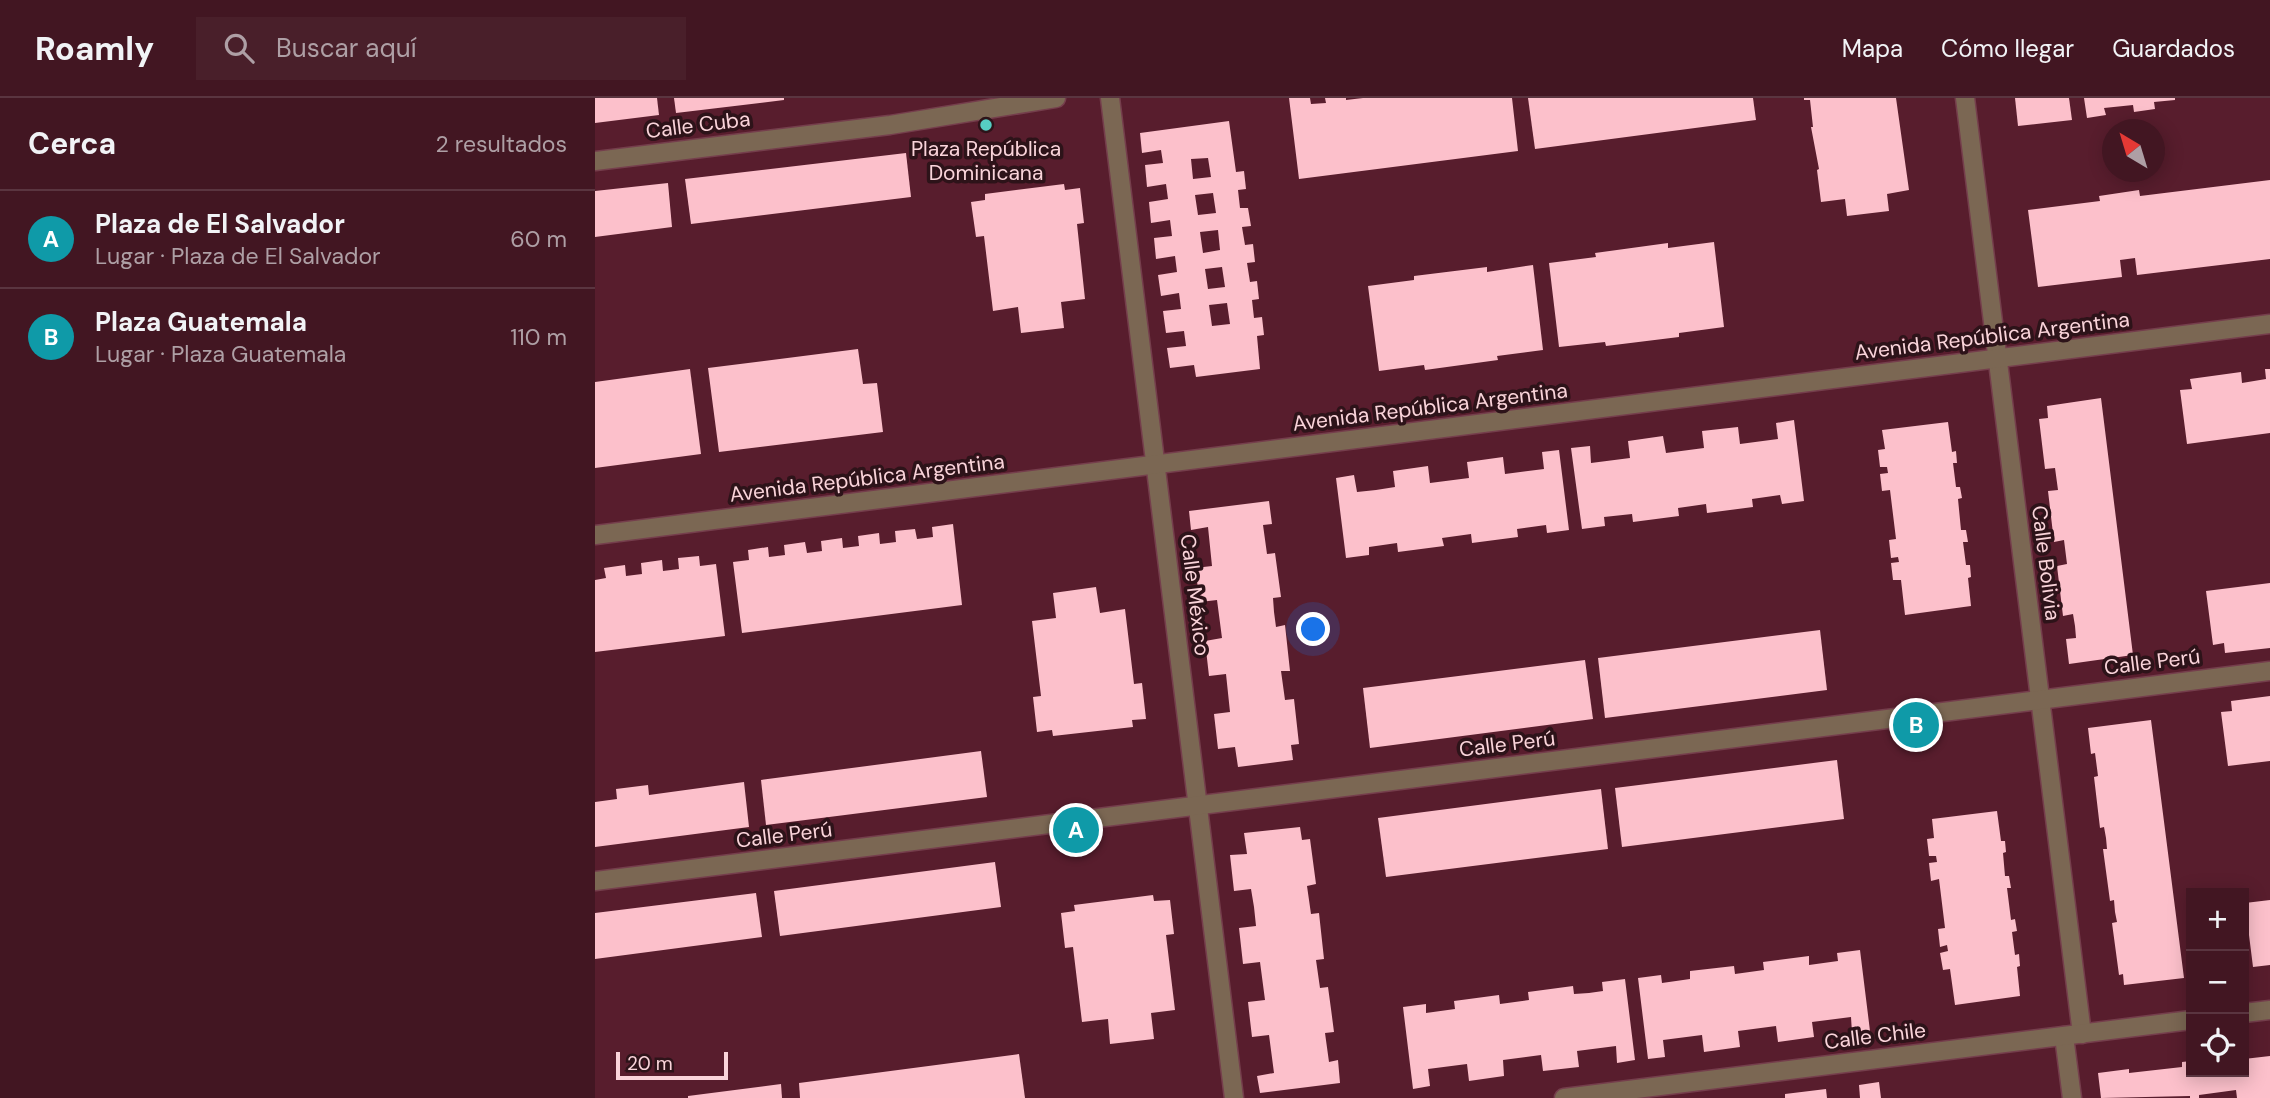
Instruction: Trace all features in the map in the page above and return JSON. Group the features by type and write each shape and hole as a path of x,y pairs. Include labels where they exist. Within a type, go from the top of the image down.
{"street":[{"name":"Calle Cuba","path":"595,161 890,125 1056,98"},
{"name":"Calle México","path":"1110,98 1234,1098"},
{"name":"Calle Bolivia","path":"1965,98 2040,699 2073,1035 2071,1098"},
{"name":"Avenida República Argentina","path":"595,535 2270,324"},
{"name":"Calle Perú","path":"595,881 2270,671"},
{"path":"2249,1012 2270,1010"},
{"name":"Calle Chile","path":"1563,1098 2186,1021"}],"building":[{"path":"595,98 657,98 659,115 595,123"},
{"path":"674,98 784,98 784,100 676,113"},
{"path":"1289,98 1310,98 1311,104 1326,103 1325,98 1512,98 1518,151 1299,179"},
{"path":"1528,98 1753,98 1756,120 1535,149"},
{"path":"1804,98 1896,98 1909,190 1887,194 1889,211 1847,216 1845,199 1821,202 1810,100"},
{"path":"2015,98 2069,98 2072,120 2018,126"},
{"path":"2084,98 2175,100 2154,102 2155,109 2134,112 2133,105 2104,108 2106,115 2087,118"},
{"path":"1229,121 1236,172 1244,171 1246,189 1238,190 1240,208 1248,208 1251,226 1242,227 1245,245 1253,244 1255,262 1247,263 1250,282 1257,281 1259,299 1252,300 1254,318 1262,317 1264,335 1257,336 1260,369 1196,377 1194,365 1170,368 1167,348 1186,346 1184,331 1166,333 1163,311 1181,309 1179,293 1161,296 1158,275 1177,272 1175,256 1156,259 1154,238 1172,236 1170,220 1151,223 1149,202 1168,199 1166,184 1147,187 1145,165 1163,163 1161,150 1142,153 1140,133","holes":["1208,158 1211,177 1193,179 1191,159","1213,193 1216,213 1198,215 1195,195","1218,230 1220,250 1203,253 1200,232","1222,267 1225,287 1208,289 1205,269","1227,303 1230,324 1212,326 1209,305"]},
{"path":"906,153 911,197 691,224 685,179"},
{"path":"2270,180 2270,259 2137,275 2135,258 2120,260 2122,277 2038,287 2028,210 2100,201 2099,196 2139,190 2140,196"},
{"path":"668,183 672,227 595,237 595,191"},
{"path":"1064,184 1065,190 1080,188 1084,223 1077,224 1085,299 1061,302 1064,328 1021,333 1018,307 993,311 984,236 976,237 971,202 985,200 985,194"},
{"path":"1714,242 1724,327 1679,333 1679,337 1606,346 1605,342 1559,347 1549,263 1596,257 1595,253 1668,243 1668,248"},
{"path":"1533,265 1543,350 1497,356 1498,360 1425,370 1424,365 1379,371 1368,286 1414,280 1414,276 1487,267 1487,272"},
{"path":"858,349 863,384 877,383 883,432 719,452 708,368"},
{"path":"690,369 701,454 595,468 595,382"},
{"path":"2265,369 2270,369 2270,433 2187,444 2180,390 2192,389 2190,379 2241,372 2242,383 2266,379"},
{"path":"2101,398 2133,655 2069,664 2066,639 2076,638 2075,626 2073,614 2063,616 2057,566 2067,564 2064,540 2054,542 2048,491 2058,490 2055,468 2045,469 2039,419 2048,418 2047,406"},
{"path":"1794,420 1804,501 1782,504 1780,495 1752,499 1753,507 1707,513 1706,504 1678,508 1679,516 1633,522 1632,514 1604,517 1605,526 1582,529 1571,448 1590,446 1591,463 1630,458 1628,441 1663,436 1666,453 1704,448 1702,431 1738,427 1740,444 1778,439 1776,423"},
{"path":"1948,422 1952,452 1956,451 1957,463 1953,463 1956,487 1960,487 1962,498 1958,499 1961,530 1966,530 1968,542 1963,542 1966,565 1970,565 1971,577 1968,578 1971,606 1905,615 1901,580 1893,580 1891,563 1899,562 1898,557 1891,558 1889,540 1896,539 1890,490 1882,491 1880,474 1888,473 1887,467 1880,467 1878,450 1885,449 1882,430"},
{"path":"1559,450 1569,530 1547,533 1546,525 1517,529 1518,537 1472,543 1471,534 1442,538 1444,546 1398,552 1397,543 1369,547 1369,555 1346,558 1336,478 1354,475 1357,492 1376,490 1395,487 1393,471 1428,466 1430,483 1469,478 1467,462 1503,457 1505,474 1544,469 1542,452"},
{"path":"1269,501 1272,524 1263,525 1267,554 1275,553 1281,597 1273,598 1274,612 1276,627 1285,625 1290,671 1281,671 1285,700 1294,699 1299,744 1291,745 1293,760 1238,767 1235,747 1218,749 1214,714 1230,712 1226,674 1209,676 1205,641 1222,638 1217,600 1200,602 1195,568 1212,566 1208,527 1191,530 1189,511"},
{"path":"953,524 962,605 742,633 733,562 749,560 748,550 768,547 769,557 785,555 784,545 805,542 807,553 822,551 821,541 842,538 843,548 859,546 858,536 879,533 880,544 896,542 895,531 915,529 917,539 933,537 932,527"},
{"path":"699,556 700,566 716,564 725,636 595,652 595,580 606,578 604,568 625,565 626,576 642,574 641,563 662,560 663,571 679,569 678,558"},
{"path":"2270,583 2270,648 2225,653 2224,643 2213,645 2206,591"},
{"path":"1096,587 1100,613 1125,609 1134,684 1142,683 1146,719 1132,720 1133,727 1053,736 1052,730 1037,732 1033,697 1041,696 1032,621 1056,618 1053,593"},
{"path":"1820,630 1827,690 1605,718 1598,658"},
{"path":"1585,660 1593,719 1370,748 1363,688"},
{"path":"2270,696 2270,761 2228,766 2221,712 2232,711 2231,701"},
{"path":"2151,720 2184,978 2124,985 2123,974 2119,975 2112,923 2117,922 2114,900 2110,901 2103,849 2107,849 2106,838 2104,827 2100,828 2094,777 2098,776 2095,753 2091,754 2088,728"},
{"path":"981,751 987,797 766,825 761,780"},
{"path":"1837,760 1844,819 1622,847 1615,788"},
{"path":"744,782 749,827 595,847 595,802 617,799 616,789 648,785 649,795"},
{"path":"1601,789 1608,849 1386,877 1378,818"},
{"path":"1997,811 2001,841 2005,841 2006,852 2003,853 2005,876 2009,876 2011,888 2007,888 2011,920 2015,919 2017,931 2012,932 2015,955 2019,954 2020,966 2017,967 2020,996 1955,1005 1950,969 1943,970 1940,953 1948,951 1947,945 1940,947 1938,929 1945,928 1939,879 1931,881 1929,863 1937,862 1936,856 1929,856 1927,839 1934,838 1932,819"},
{"path":"1300,827 1302,840 1310,839 1316,884 1307,886 1311,914 1319,913 1324,959 1316,960 1320,988 1328,987 1334,1032 1325,1033 1329,1062 1338,1060 1340,1083 1260,1093 1257,1076 1274,1073 1269,1035 1252,1037 1248,1002 1265,1000 1260,962 1243,964 1239,928 1256,926 1254,907 1251,889 1234,891 1230,855 1247,854 1244,833"},
{"path":"995,862 1001,907 780,936 774,891"},
{"path":"756,893 762,937 595,959 595,913"},
{"path":"1153,895 1154,901 1170,900 1174,934 1166,935 1175,1010 1151,1013 1154,1039 1110,1044 1108,1019 1082,1022 1073,947 1065,948 1061,913 1075,911 1074,905"},
{"path":"2270,900 2270,965 2253,967 2249,903"},
{"path":"1860,950 1870,1031 1852,1033 1851,1017 1812,1022 1814,1037 1778,1042 1776,1026 1738,1031 1740,1047 1704,1052 1702,1035 1663,1040 1665,1057 1648,1059 1638,978 1661,975 1662,983 1690,979 1690,971 1734,966 1735,974 1764,970 1763,962 1809,956 1809,965 1838,961 1837,953"},
{"path":"1625,979 1635,1060 1617,1063 1616,1046 1577,1051 1579,1067 1543,1071 1541,1055 1503,1060 1504,1076 1469,1081 1467,1064 1428,1069 1430,1086 1413,1089 1403,1007 1426,1004 1426,1013 1455,1009 1454,1001 1499,995 1500,1004 1529,1000 1528,992 1573,986 1574,994 1589,993 1603,991 1602,982"},
{"path":"1019,1054 1025,1098 800,1098 799,1083"},
{"path":"2270,1056 2270,1098 2237,1098 2236,1090 2199,1095 2199,1098 2101,1098 2098,1073 2129,1069 2129,1073 2182,1067 2182,1062 2186,1062 2186,1077 2249,1077 2249,1058"},
{"path":"1879,1082 1881,1098 1860,1098 1859,1085"},
{"path":"781,1084 782,1098 688,1098 688,1096"},
{"path":"1826,1089 1827,1098 1785,1098 1785,1094"}],"place":[{"name":"Plaza República Dominicana","path":"986,125"},
{"name":"Plaza Guatemala","path":"1916,725"},
{"name":"Plaza de El Salvador","path":"1076,830"}]}
